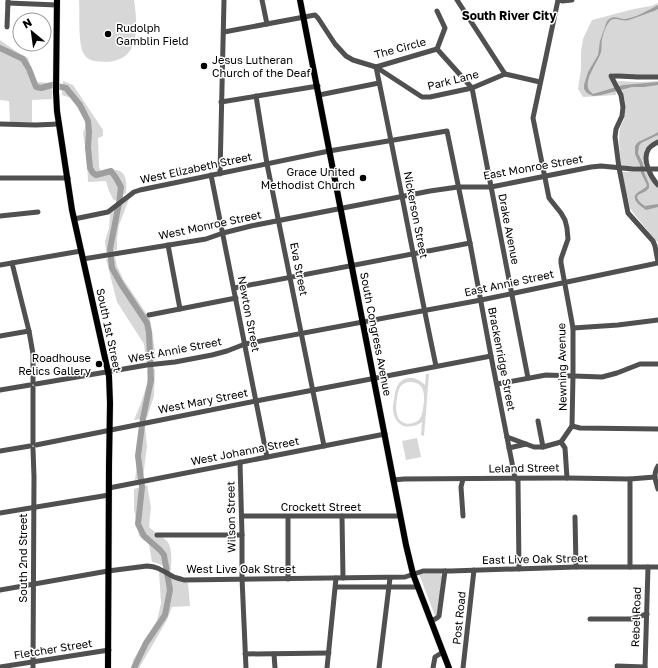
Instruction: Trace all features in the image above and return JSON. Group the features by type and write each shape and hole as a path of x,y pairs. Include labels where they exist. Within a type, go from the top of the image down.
{"main road":[{"name":"South Congress Avenue","path":"300,0 318,86 329,151 400,516 418,587 449,668"},
{"name":"South 1st Street","path":"57,2 57,111 74,219 108,372 110,430 108,668"}],"street":[{"path":"220,174 224,0"},
{"path":"262,0 267,24"},
{"path":"457,0 505,74 540,82"},
{"path":"559,0 572,0"},
{"name":"Newning Avenue","path":"559,0 533,118 549,198 562,213 567,228 568,239 561,259 573,328 572,426 561,442"},
{"path":"7,27 8,2 57,2"},
{"name":"The Circle","path":"304,17 312,15 316,16 335,44 346,56 376,68 437,48 445,28 437,11"},
{"path":"224,32 304,17"},
{"path":"437,48 472,88"},
{"name":"Park Lane","path":"376,68 422,97 430,97 472,88 505,74"},
{"name":"Nickerson Street","path":"376,68 436,366"},
{"path":"658,77 611,76 621,95 623,107 623,112 616,129 615,136 619,168 628,213 658,247"},
{"path":"319,95 379,83"},
{"path":"221,102 318,86"},
{"name":"Drake Avenue","path":"472,88 528,378"},
{"name":"Eva Street","path":"256,96 267,164 324,446"},
{"path":"0,124 59,124"},
{"name":"West Elizabeth Street","path":"74,219 108,212 128,196 140,190 329,151 447,131"},
{"name":"Brackenridge Street","path":"447,131 515,478 518,481 519,569"},
{"path":"658,142 650,147 647,152 647,169 658,185"},
{"name":"East Monroe Street","path":"341,209 402,196 458,187 491,187 597,166 633,169 658,169"},
{"name":"Newton Street","path":"212,175 267,457"},
{"path":"0,178 68,178"},
{"name":"West Monroe Street","path":"83,259 206,239 223,233 279,220 341,209"},
{"path":"0,216 38,212"},
{"path":"653,241 658,263"},
{"path":"234,288 470,243"},
{"path":"168,245 180,309"},
{"path":"0,265 81,251"},
{"name":"South 2nd Street","path":"12,263 29,331 33,354 33,668"},
{"name":"East Annie Street","path":"363,321 481,300 658,263"},
{"path":"149,315 236,298"},
{"path":"573,328 618,325 658,320"},
{"name":"West Annie Street","path":"0,390 212,355 245,344 363,321"},
{"path":"0,336 29,331"},
{"name":"West Mary Street","path":"0,451 33,446 491,356"},
{"path":"497,384 546,375 602,377 640,364 658,364"},
{"path":"538,421 543,447"},
{"path":"572,426 580,428 658,429"},
{"name":"West Johanna Street","path":"109,488 385,434"},
{"path":"507,437 534,447 543,447 561,442 565,448 567,478"},
{"path":"509,448 526,444"},
{"name":"Wilson Street","path":"240,462 242,578 246,668"},
{"path":"658,466 655,472 658,489"},
{"name":"Leland Street","path":"393,480 515,478 630,479 655,477"},
{"path":"463,479 461,487 463,516"},
{"path":"630,479 630,567"},
{"path":"0,513 109,495"},
{"name":"Crockett Street","path":"242,516 400,516"},
{"path":"342,516 343,578"},
{"path":"288,517 288,579"},
{"path":"576,517 576,567"},
{"path":"157,535 242,535"},
{"name":"West Live Oak Street","path":"0,590 108,571 147,566 162,569 173,576 184,580 242,578 405,578 414,574"},
{"name":"East Live Oak Street","path":"414,574 423,571 576,567 658,567"},
{"name":"Rebel Road","path":"645,668 648,567"},
{"name":"Post Road","path":"463,668 474,570"},
{"path":"431,621 439,616 445,571"},
{"path":"327,668 336,578"},
{"path":"379,668 390,578"},
{"path":"336,587 418,587"},
{"path":"590,619 631,619 646,614"},
{"name":"Fletcher Street","path":"0,667 109,650"},
{"path":"433,668 435,657 443,652"},
{"path":"245,654 329,653"},
{"path":"274,654 274,668"},
{"path":"617,666 645,668"}],"shaded area":[{"name":"Rudolph Gamblin Field","path":"79,0 134,0 136,12 136,31 134,44 124,57 115,61 105,62 93,61 86,57 82,50 80,38"},
{"path":"658,3 658,75 627,75 612,73 608,76 616,89 616,95 583,97 578,89 581,69 581,52 583,39 592,20"},
{"path":"658,5 658,9 629,20 615,19 609,22 603,35 601,52 590,74 588,89 593,94 623,85 658,82 658,85 632,87 593,96 587,93 584,89 584,85 588,72 598,55 600,41 607,21 614,17 625,19 633,17"},
{"path":"0,40 12,48 12,52 17,52 28,58 36,82 52,83 52,99 32,100 32,122 10,122 9,101 0,100"},
{"path":"63,81 73,85 103,130 103,136 98,138 99,167 101,172 117,170 125,176 126,193 114,201 106,181 88,182 87,160 83,133 87,123 71,98 62,95"},
{"path":"618,81 658,81 658,140 650,145 646,150 644,156 645,166 621,165 619,132 624,119 625,104 624,96"},
{"path":"658,132 658,135 641,143 639,146 638,153 643,164 649,188 637,197 645,206 658,204 658,207 646,210 635,199 636,194 647,186 635,154 635,146 638,142"},
{"path":"648,171 650,179 658,187 658,243 630,208 622,172"},
{"path":"129,199 119,225 117,250 106,252 105,241 109,228 110,214"},
{"path":"115,257 123,279 150,319 156,360 146,362 144,344 117,302 106,259"},
{"path":"155,369 154,396 147,418 134,420 147,384 147,370"},
{"path":"426,374 429,374 424,436 421,435 422,422 410,427 402,425 396,420 393,413 393,408 396,389 401,381 408,378 413,378 425,385","holes":["413,382 422,387 424,402 422,414 419,420 408,424 399,419 396,408 399,389 404,384"]},
{"path":"145,428 147,446 143,478 135,480 139,447 139,430"},
{"path":"417,438 421,457 406,460 402,441"},
{"path":"147,485 151,507 149,527 165,539 169,544 171,570 152,562 149,544 139,536 134,509 134,489"},
{"path":"159,571 169,578 188,583 190,606 172,607 167,620 139,668 132,668 133,660 157,621 161,603"},
{"path":"419,574 441,574 442,577 436,616 435,616"}],"waterway":[{"path":"0,48 23,59 29,69 36,87 41,88 52,85 66,88 80,105 88,121 90,168 96,175 111,171 121,187 110,249 112,268 147,323 149,333 151,380 143,418 138,456 142,487 138,524 144,536 164,555 170,590 165,615 146,643 134,668"}],"place":[{"name":"Rudolph Gamblin Field","path":"108,34"},
{"name":"Jesus Lutheran Church of the Deaf","path":"204,66"},
{"name":"Grace United Methodist Church","path":"363,178"},
{"name":"Roadhouse Relics Gallery","path":"99,364"}],"district":[{"name":"South River City","path":"509,16"}]}
